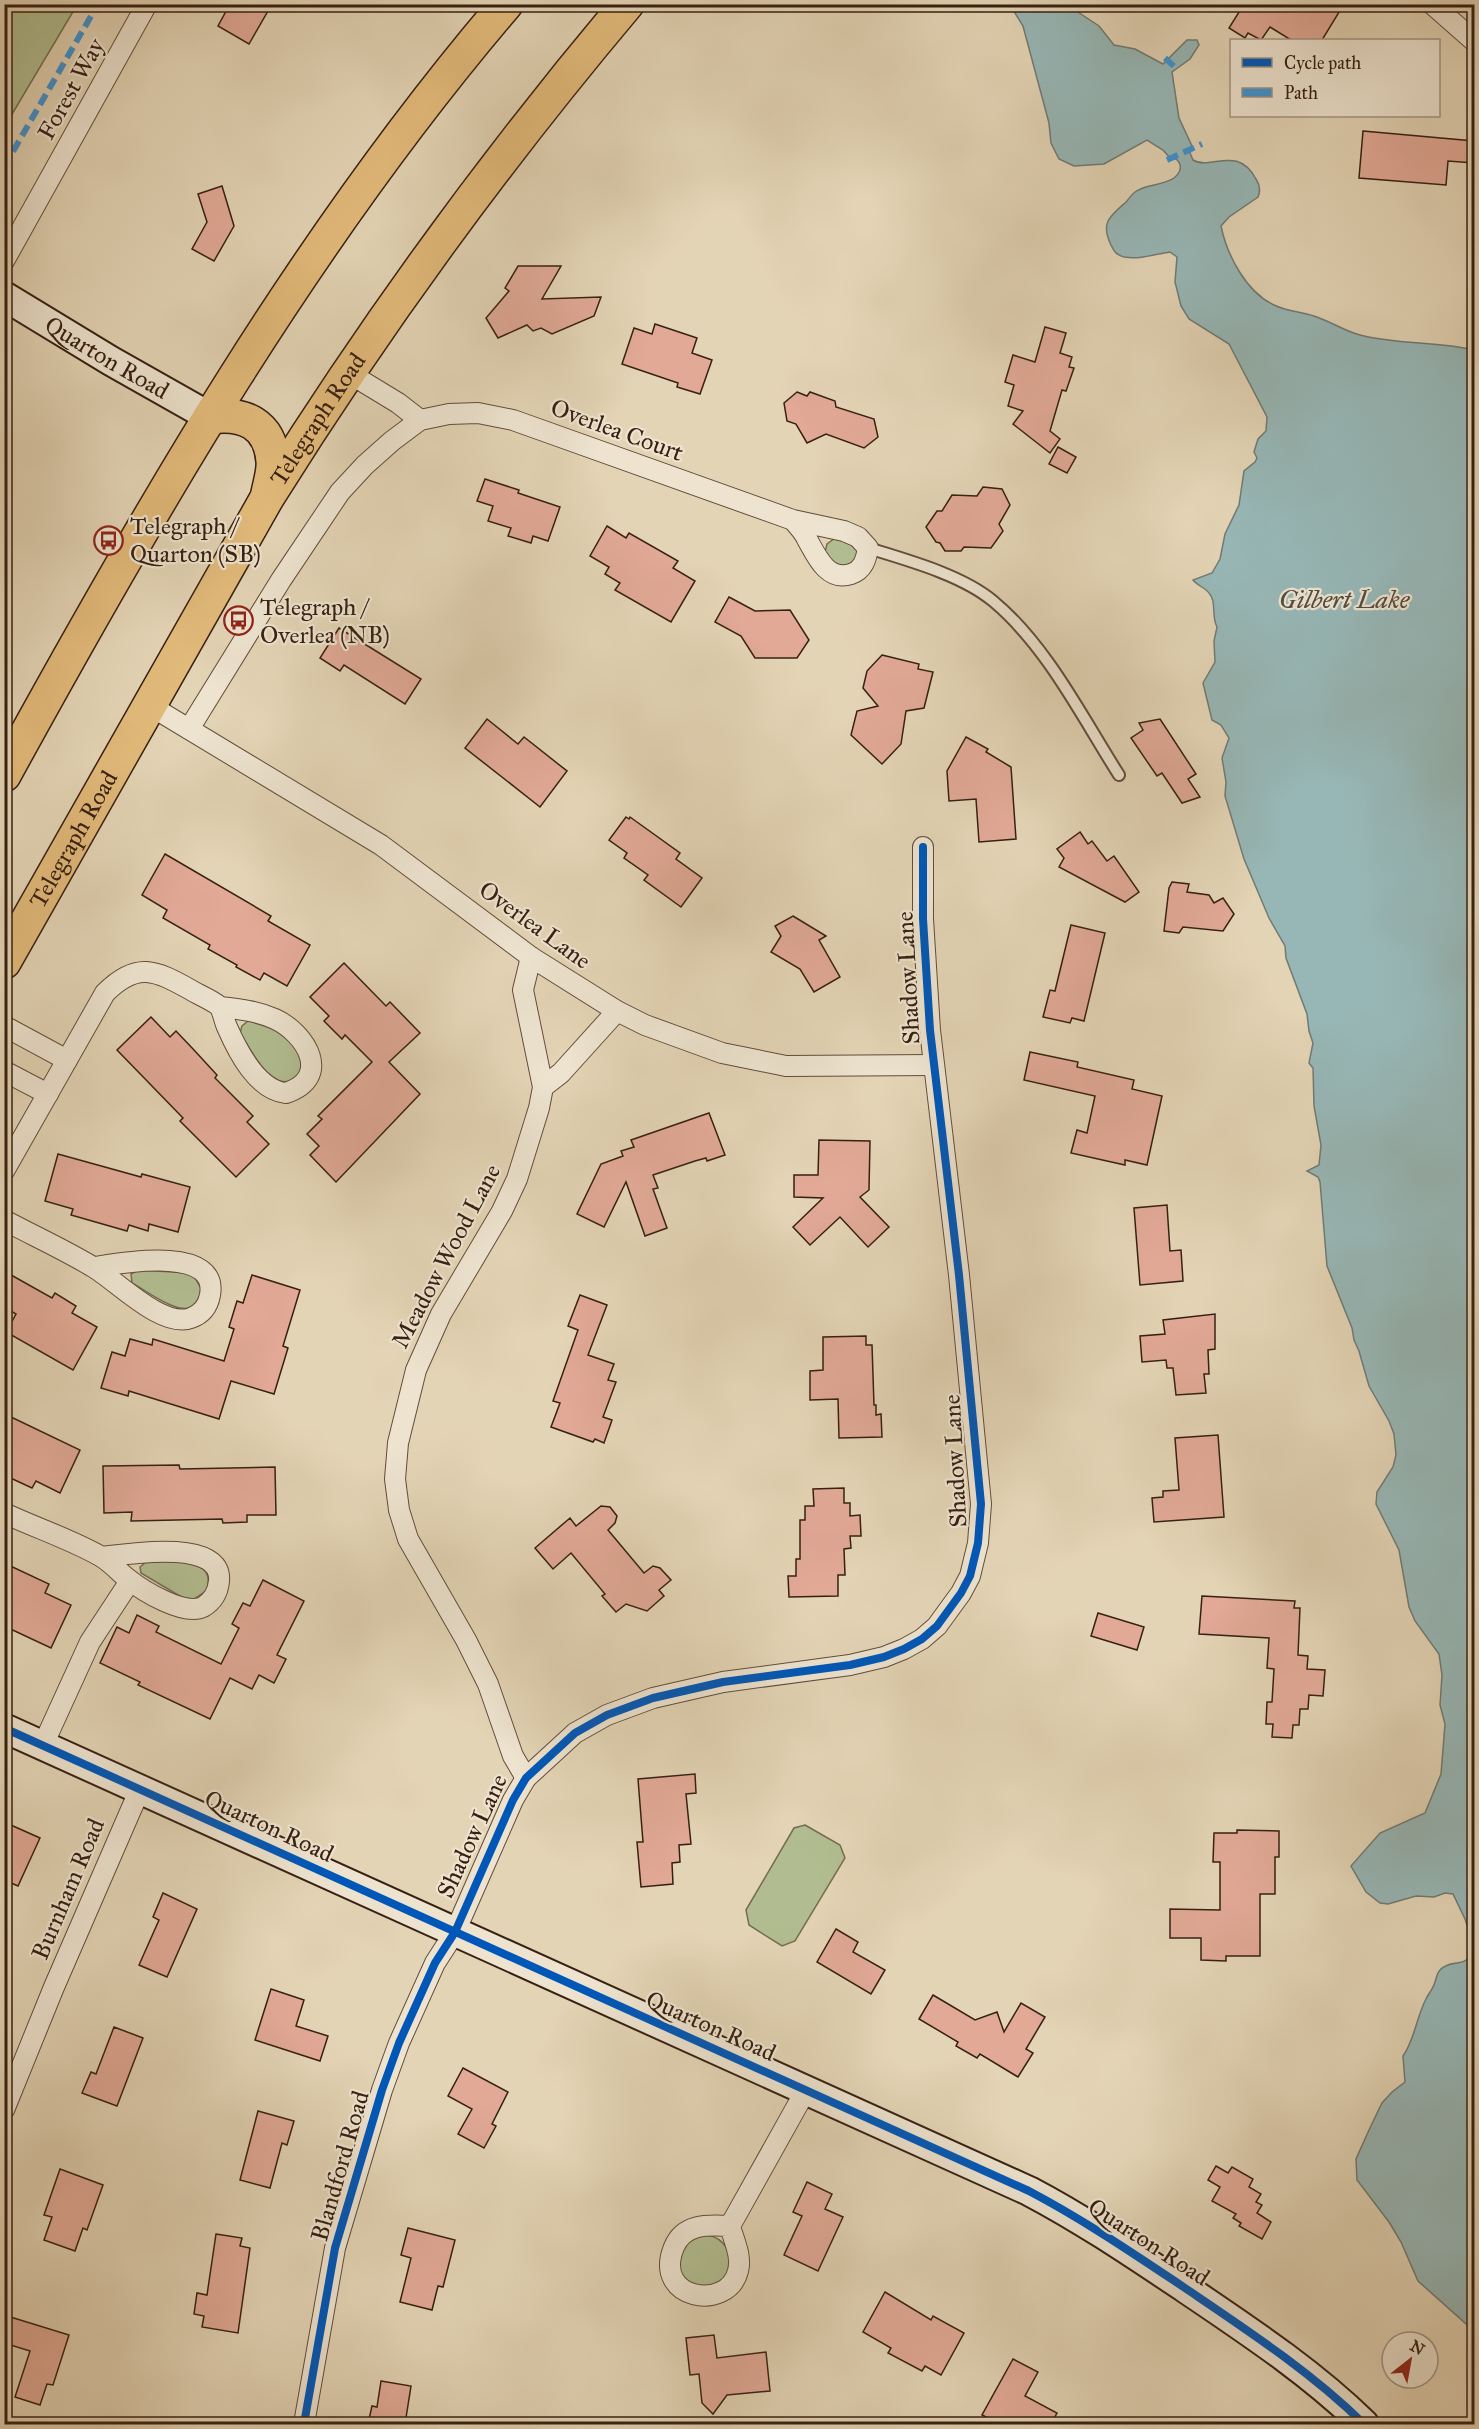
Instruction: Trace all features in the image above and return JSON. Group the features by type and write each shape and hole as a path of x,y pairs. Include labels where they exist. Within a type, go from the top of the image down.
{"highway":[{"path":"4,775 129,552 210,417 280,307 364,187 506,4"},
{"name":"Telegraph Road","path":"4,962 267,498 347,372 435,246 502,157 627,4"},
{"path":"210,417 226,414 241,417 256,424 264,433 270,443 273,463 267,498"}],"street":[{"name":"Forest Way","path":"4,261 147,4"},
{"path":"1432,4 1474,41"},
{"name":"Quarton Road","path":"4,296 111,361 210,417"},
{"path":"347,372 398,403 420,420"},
{"name":"Overlea Court","path":"189,729 281,580 340,492 386,447 420,420 449,414 478,413 513,420 794,520 844,531 858,537 868,548"},
{"path":"794,520 818,561 835,574 845,576 861,568 868,548"},
{"name":"Overlea Lane","path":"149,705 381,845 531,957 617,1011 699,1047 761,1062 786,1066 824,1067 933,1065"},
{"name":"Shadow Lane","path":"455,1932 513,1800 526,1778 575,1733 607,1715 653,1698 723,1682 850,1665 904,1650 938,1626 961,1593 975,1557 981,1504 944,1134 933,1065 927,995 923,847"},
{"name":"Meadow Wood Lane","path":"526,1778 513,1756 488,1684 466,1640 408,1539 399,1510 395,1479 398,1443 416,1370 441,1314 502,1211 518,1179 537,1117 543,1087 523,990 531,957"},
{"path":"4,1171 105,993 124,977 137,971 164,975 220,1007 247,1010 276,1019 290,1029 305,1046 312,1061 311,1074 305,1083 286,1093 276,1092 260,1081 237,1046 220,1007"},
{"path":"543,1087 561,1073 617,1011"},
{"path":"4,1026 67,1060"},
{"path":"4,1071 48,1094"},
{"path":"4,1220 95,1268 124,1291 175,1319 189,1319 203,1311 211,1291 208,1278 199,1268 186,1262 129,1262 95,1268"},
{"path":"4,1513 102,1557 130,1581 156,1596 189,1610 201,1608 212,1600 219,1578 214,1565 199,1555 145,1553 102,1557"},
{"path":"43,1745 90,1642 130,1581"},
{"name":"Quarton Road","path":"4,1728 1029,2191 1121,2244 1254,2336 1317,2383 1364,2424"},
{"name":"Burnham Road","path":"4,2110 54,1987 140,1789"},
{"name":"Blandford Road","path":"304,2424 335,2248 371,2124 399,2043 435,1963 455,1932"},
{"path":"730,2226 806,2090"}],"lane":[{"path":"868,548 919,564 958,581 992,600 1016,623 1042,654 1119,775"}],"green space":[{"path":"4,5 77,5 5,126"},
{"path":"835,538 856,547 858,552 855,562 846,567 834,564 825,552 827,544"},
{"path":"248,1021 275,1030 295,1048 302,1065 296,1077 284,1082 269,1074 262,1066 240,1033 242,1026"},
{"path":"138,1270 192,1273 201,1288 198,1301 191,1307 183,1308 161,1301 132,1283 131,1274"},
{"path":"146,1562 177,1562 198,1566 205,1571 208,1579 206,1591 194,1599 183,1598 141,1573 140,1567"},
{"path":"805,1825 840,1845 845,1858 795,1941 782,1946 749,1925 746,1910 794,1828"},
{"path":"704,2235 714,2237 722,2243 728,2251 730,2261 728,2271 722,2279 714,2285 704,2287 694,2285 686,2279 680,2271 678,2261 680,2251 686,2243 694,2237"}],"water":[{"name":"Gilbert Lake","path":"1010,5 1072,5 1078,12 1099,26 1114,45 1135,49 1163,64 1187,40 1197,40 1199,45 1190,59 1172,72 1179,118 1192,146 1190,153 1193,160 1200,163 1232,161 1241,163 1249,169 1258,183 1260,190 1258,197 1229,217 1221,226 1228,249 1239,271 1264,299 1279,307 1314,316 1360,335 1474,350 1474,1947 1465,1919 1453,1894 1445,1893 1434,1897 1416,1896 1388,1904 1380,1903 1366,1892 1351,1866 1380,1833 1425,1813 1441,1774 1445,1724 1440,1705 1442,1675 1439,1654 1415,1621 1409,1607 1399,1550 1376,1504 1377,1492 1393,1467 1396,1455 1394,1434 1369,1386 1352,1328 1327,1266 1320,1182 1318,1177 1307,1171 1319,1165 1321,1145 1314,1106 1313,1068 1309,1063 1313,1043 1307,1014 1286,958 1285,946 1269,918 1244,859 1225,796 1226,782 1222,758 1229,738 1221,725 1212,720 1203,683 1215,662 1214,641 1217,627 1211,597 1193,580 1212,573 1220,559 1225,534 1239,505 1244,471 1257,458 1254,452 1258,439 1266,431 1267,417 1229,344 1189,319 1181,306 1175,282 1177,257 1170,252 1141,257 1124,257 1112,247 1108,237 1106,231 1111,216 1139,189 1174,178 1180,164 1147,140 1104,164 1074,166 1059,159 1051,143 1049,123 1023,26"},
{"path":"1474,1949 1474,2331 1418,2281 1401,2242 1389,2222 1357,2180 1356,2159 1382,2103 1405,2082 1403,2056 1439,1972 1444,1967 1463,1962"}],"building":[{"path":"230,4 272,4 249,44 218,26"},
{"path":"1244,4 1344,4 1323,39 1289,39 1270,27 1262,39 1248,33 1245,38 1229,28"},
{"path":"1363,131 1474,141 1474,163 1448,161 1446,185 1359,178"},
{"path":"222,186 234,226 214,261 192,249 207,222 198,194"},
{"path":"518,266 561,266 542,299 601,297 594,316 552,334 541,328 533,331 527,325 498,338 486,318 509,291 505,288"},
{"path":"655,324 697,338 692,353 712,360 700,394 677,387 678,383 622,364 634,328 652,334"},
{"path":"1045,327 1066,333 1060,353 1072,357 1069,367 1074,368 1066,391 1062,390 1050,431 1060,439 1050,453 1013,424 1023,411 1008,406 1014,385 1005,382 1013,355 1035,362"},
{"path":"797,392 807,396 810,392 835,401 836,407 874,419 878,437 864,448 826,434 807,443 796,424 787,421 784,403"},
{"path":"1058,447 1076,457 1067,473 1049,464"},
{"path":"485,479 560,507 548,541 533,536 531,543 508,536 511,528 488,521 493,506 477,501"},
{"path":"983,487 1002,489 1010,505 999,524 1003,531 991,548 964,547 961,551 945,551 926,527 937,511 942,511 952,495 977,496"},
{"path":"607,526 626,538 629,533 678,561 673,568 695,581 671,622 615,590 620,583 605,574 609,567 590,556"},
{"path":"729,597 755,611 790,610 809,640 797,658 755,658 741,636 715,622"},
{"path":"339,628 421,679 405,704 344,665 340,671 320,658"},
{"path":"882,655 919,664 918,669 933,672 924,708 906,711 901,744 882,764 851,735 857,711 878,706 863,688 867,671"},
{"path":"487,719 518,744 524,737 567,771 540,807 465,748"},
{"path":"1160,719 1196,774 1188,779 1200,797 1182,803 1162,773 1157,776 1131,738 1143,730 1139,723"},
{"path":"966,737 988,749 986,752 1011,767 1016,839 979,842 976,799 949,801 947,771"},
{"path":"626,817 629,819 630,817 680,853 676,859 702,878 681,907 644,880 648,875 624,858 627,853 609,840"},
{"path":"1080,832 1088,844 1092,841 1107,861 1114,856 1139,892 1125,902 1059,867 1064,858 1057,849"},
{"path":"165,854 271,916 268,921 310,945 287,986 264,973 260,980 236,967 237,965 208,949 210,945 163,918 167,910 142,895"},
{"path":"1172,882 1189,884 1187,892 1209,895 1214,903 1223,898 1234,914 1223,931 1183,927 1179,933 1164,931 1169,888"},
{"path":"793,916 826,936 819,940 840,977 814,992 800,969 771,952 781,936 775,926"},
{"path":"1071,925 1105,933 1084,1021 1072,1018 1070,1023 1043,1017 1050,990 1055,991"},
{"path":"344,963 386,1006 390,1002 420,1033 389,1062 420,1094 336,1182 310,1155 319,1146 307,1134 322,1119 318,1116 372,1062 345,1035 342,1039 324,1021 329,1016 310,997"},
{"path":"151,1017 170,1037 176,1031 194,1050 217,1075 215,1078 253,1116 247,1122 269,1144 236,1177 180,1121 183,1118 117,1050"},
{"path":"1030,1052 1078,1062 1077,1067 1134,1080 1132,1089 1162,1096 1147,1165 1125,1160 1125,1165 1071,1153 1077,1130 1087,1133 1095,1096 1024,1080"},
{"path":"709,1113 725,1155 707,1161 706,1158 695,1161 653,1175 658,1188 653,1189 667,1228 645,1236 626,1182 604,1227 577,1214 601,1164 623,1156 621,1151 634,1147 631,1140"},
{"path":"819,1140 870,1141 869,1190 860,1197 889,1227 868,1247 840,1217 810,1245 793,1227 823,1198 794,1197 794,1175 818,1175"},
{"path":"58,1154 141,1177 142,1174 190,1187 178,1232 149,1224 148,1231 129,1225 127,1231 71,1215 73,1209 45,1201"},
{"path":"1167,1205 1170,1251 1181,1250 1183,1281 1140,1285 1134,1208"},
{"path":"4,1271 52,1298 55,1293 76,1306 72,1313 97,1327 73,1370 6,1332 16,1314 4,1307"},
{"path":"252,1275 300,1290 283,1346 288,1348 274,1394 231,1381 219,1419 129,1391 128,1396 101,1388 112,1352 125,1356 130,1339 152,1345 153,1339 224,1361 234,1329 229,1327 237,1301 243,1303"},
{"path":"580,1295 607,1305 588,1355 614,1364 608,1380 616,1382 603,1417 612,1420 604,1443 595,1439 593,1442 551,1427 560,1403 553,1401 578,1330 568,1326"},
{"path":"1215,1314 1215,1349 1208,1350 1209,1374 1204,1374 1206,1393 1176,1395 1173,1368 1167,1368 1166,1360 1142,1362 1140,1336 1165,1334 1163,1320"},
{"path":"866,1336 866,1345 872,1345 874,1405 876,1405 876,1415 881,1414 882,1437 839,1438 838,1399 810,1400 810,1371 823,1370 823,1337"},
{"path":"11,1417 80,1450 60,1493 36,1481 32,1488 4,1475 4,1432"},
{"path":"1218,1435 1224,1517 1154,1522 1152,1498 1163,1497 1163,1491 1179,1490 1175,1438"},
{"path":"179,1465 180,1469 275,1467 276,1515 247,1515 247,1522 223,1523 222,1519 131,1521 132,1512 104,1513 103,1466"},
{"path":"844,1488 844,1503 850,1503 850,1516 860,1515 861,1536 850,1536 851,1548 844,1549 845,1575 838,1575 838,1596 789,1597 788,1576 796,1576 796,1559 800,1559 800,1520 805,1520 805,1506 814,1506 813,1489"},
{"path":"601,1506 610,1507 617,1516 615,1523 608,1530 644,1573 653,1566 660,1568 671,1580 659,1590 664,1596 647,1611 626,1604 616,1612 602,1596 605,1594 571,1553 553,1569 535,1548 570,1518 576,1526"},
{"path":"4,1563 49,1584 45,1593 71,1605 51,1648 4,1626"},
{"path":"263,1580 304,1601 277,1655 286,1659 274,1683 259,1675 252,1689 230,1678 210,1719 138,1685 140,1682 100,1663 117,1627 129,1633 137,1615 159,1626 156,1632 221,1664 239,1628 232,1624 243,1603 250,1606"},
{"path":"1202,1596 1295,1601 1294,1608 1300,1608 1298,1655 1308,1656 1307,1669 1325,1670 1323,1696 1309,1695 1308,1709 1300,1709 1299,1725 1293,1725 1292,1738 1272,1737 1273,1724 1266,1724 1267,1702 1272,1702 1274,1669 1267,1668 1269,1638 1199,1634"},
{"path":"1098,1613 1144,1627 1137,1650 1091,1636"},
{"path":"695,1774 696,1793 686,1794 691,1844 679,1845 680,1862 672,1863 673,1884 641,1887 637,1842 643,1842 638,1779"},
{"path":"4,1822 40,1838 18,1886 4,1880"},
{"path":"1237,1830 1279,1831 1279,1857 1275,1857 1275,1894 1260,1894 1260,1956 1226,1956 1226,1961 1201,1960 1201,1938 1170,1938 1170,1909 1220,1910 1220,1862 1213,1862 1214,1833 1237,1833"},
{"path":"163,1893 197,1909 167,1977 139,1965 159,1920 153,1917"},
{"path":"836,1929 858,1942 853,1952 885,1970 871,1994 817,1962"},
{"path":"271,1989 304,2000 296,2026 328,2036 320,2061 255,2040"},
{"path":"933,1995 975,2020 997,2012 1004,2032 1021,2003 1045,2017 1026,2049 1033,2053 1018,2077 980,2054 977,2058 956,2046 958,2042 919,2019"},
{"path":"114,2027 143,2038 117,2106 82,2093 91,2072 96,2074"},
{"path":"463,2068 508,2092 492,2124 496,2126 484,2148 458,2134 472,2109 448,2096"},
{"path":"258,2111 294,2121 287,2145 282,2143 270,2188 240,2180"},
{"path":"1216,2166 1228,2173 1232,2167 1253,2179 1249,2187 1261,2194 1256,2202 1262,2205 1257,2213 1271,2222 1262,2239 1239,2226 1241,2223 1233,2218 1236,2214 1212,2201 1220,2187 1208,2180"},
{"path":"60,2169 103,2185 87,2230 83,2228 75,2251 44,2240 52,2217 44,2215"},
{"path":"807,2182 832,2194 825,2209 843,2217 818,2271 784,2255 802,2216 793,2212"},
{"path":"408,2228 455,2240 443,2287 438,2286 432,2310 400,2302 411,2258 401,2255"},
{"path":"216,2234 242,2238 240,2246 250,2248 238,2333 202,2327 204,2316 194,2314 197,2293 207,2295"},
{"path":"885,2292 931,2320 933,2316 964,2333 941,2375 925,2366 922,2371 888,2353 891,2348 863,2332"},
{"path":"4,2315 69,2335 53,2385 47,2384 40,2405 15,2397 30,2351 4,2343"},
{"path":"714,2335 717,2358 766,2352 770,2391 727,2395 713,2414 702,2403 699,2374 690,2375 686,2338"},
{"path":"1013,2359 1038,2372 1025,2396 1057,2413 1051,2424 1000,2424 982,2415"},
{"path":"381,2381 411,2386 405,2424 368,2424 372,2406 377,2407"}],"marked path":[{"path":"4,167 98,4"},
{"path":"1165,58 1177,69"},
{"path":"1167,160 1202,144"}],"cycle path":[{"path":"304,2424 335,2248 382,2090 399,2043 435,1963 455,1932 513,1800 526,1778 575,1733 607,1715 653,1698 723,1682 850,1665 884,1657 904,1649 922,1639 937,1626 961,1593 970,1576 978,1543 981,1504 959,1275 930,1030 923,919 923,847"},
{"path":"4,1728 1029,2191 1108,2238 1255,2336 1300,2369 1364,2424"}],"place":[{"name":"Telegraph / Quarton (SB)","path":"109,540"},
{"name":"Telegraph / Overlea (NB)","path":"239,621"}]}
